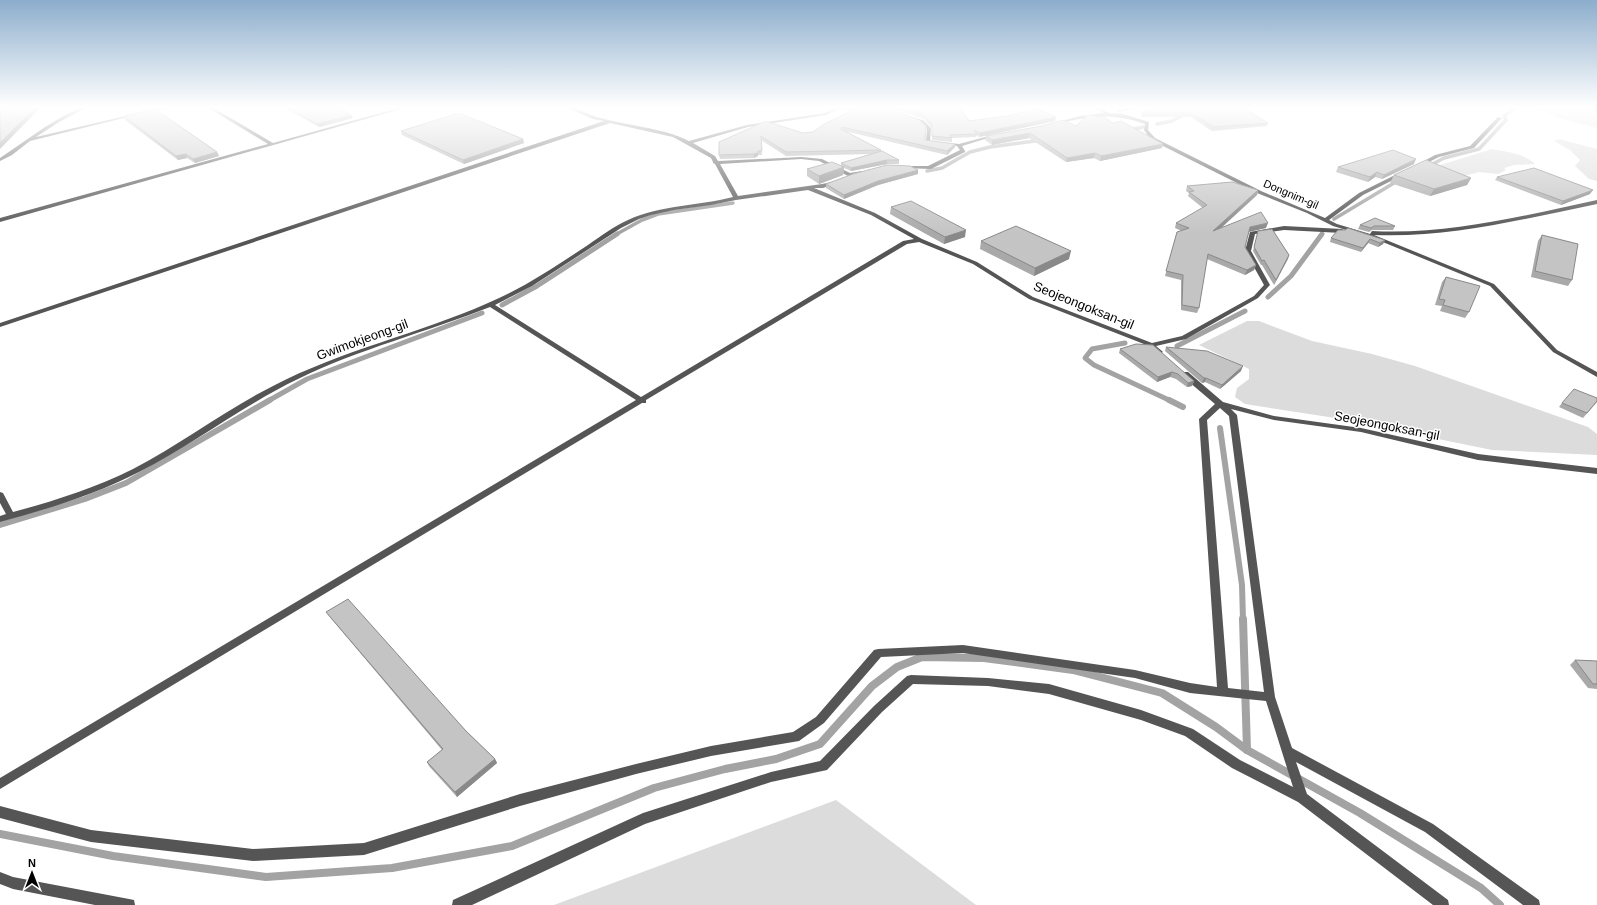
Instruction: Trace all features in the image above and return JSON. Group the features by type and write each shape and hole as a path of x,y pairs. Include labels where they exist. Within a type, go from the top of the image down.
{"lane":[{"path":"0,160 17,149"},
{"path":"0,220 253,149"},
{"path":"0,325 526,149"},
{"path":"700,149 713,157 736,198"},
{"path":"894,166 929,168 963,151 962,149"},
{"name":"Dongnim-gil","path":"1173,149 1258,192 1325,220 1375,237 1492,285 1555,351 1597,375"},
{"path":"1411,169 1437,156 1463,149"},
{"path":"715,162 801,158 820,160 850,175"},
{"path":"809,188 823,186 848,178 850,175 865,171"},
{"path":"1325,220 1361,194 1405,172"},
{"name":"Seojeongoksan-gil","path":"736,198 809,188 873,214 920,240 975,263 1031,298 1151,345 1168,360"},
{"name":"Gwimokjeong-gil","path":"0,519 71,498 117,480 165,454 270,389 314,369 491,305 534,283 566,260 635,218 657,211 724,202 736,198"},
{"path":"1151,345 1184,338 1256,297 1267,285 1248,251 1252,233 1284,228 1355,231 1390,235 1449,231 1597,202"},
{"path":"0,784 643,401 905,242 920,240"},
{"path":"491,305 643,401"},
{"name":"Seojeongoksan-gil","path":"1180,370 1220,404 1274,418 1360,430 1478,457 1597,471"},
{"path":"1223,692 1203,419 1220,404 1233,415 1270,697 1302,798"},
{"path":"0,495 11,516"},
{"path":"0,812 91,836 253,855 364,849 520,800 628,771 711,751 795,737 820,720 878,653 963,649 1135,674 1190,688 1270,697"},
{"path":"458,905 643,819 771,777 823,766 878,709 911,679 988,682 1049,689 1141,715 1189,732 1236,764 1302,798 1443,905"},
{"path":"1287,751 1429,828 1534,905"},
{"path":"0,878 13,883 129,905"}],"shaded area":[{"path":"1491,149 1526,157 1535,164 1514,165 1504,168 1506,170 1498,174 1479,172 1464,176 1437,166"},
{"path":"1569,149 1597,149 1597,181 1589,179 1575,166 1580,160"},
{"path":"1247,321 1259,321 1312,341 1372,354 1415,366 1588,427 1597,434 1597,455 1492,450 1335,418 1245,404 1235,397 1237,388 1249,379 1249,369 1199,345"},
{"path":"836,800 976,905 554,905"}],"building":[{"path":"167,149 213,149 217,152 193,159 186,154 176,156"},
{"path":"440,149 494,149 463,160"},
{"path":"719,149 762,149 762,151 758,151 758,153 754,154 719,155"},
{"path":"782,149 881,150 786,152"},
{"path":"1054,149 1136,149 1101,156 1095,153 1067,158"},
{"path":"1393,150 1416,159 1384,175 1377,172 1370,177 1338,167"},
{"path":"882,151 899,160 887,160 851,168 841,163"},
{"path":"1426,160 1471,178 1434,189 1394,175"},
{"path":"832,162 844,167 819,176 807,169"},
{"path":"887,165 910,166 918,170 878,181 844,195 826,184 853,174"},
{"path":"1534,168 1593,190 1563,201 1497,177"},
{"path":"1232,182 1258,190 1213,231 1261,212 1268,223 1250,227 1245,247 1256,265 1247,270 1208,254 1199,308 1182,305 1183,275 1166,271 1177,232 1189,228 1176,223 1207,205 1189,192 1194,191 1187,186"},
{"path":"911,201 966,230 945,237 891,207"},
{"path":"1375,218 1395,226 1374,226 1371,228 1360,225"},
{"path":"1016,226 1071,251 1035,268 981,241"},
{"path":"1348,228 1385,240 1380,243 1370,239 1363,248 1331,238 1338,230 1345,230"},
{"path":"1272,229 1289,255 1276,280 1254,247 1258,231"},
{"path":"1542,235 1578,244 1572,280 1535,271"},
{"path":"1446,277 1480,286 1469,312 1443,305 1445,300 1439,299"},
{"path":"1136,344 1153,345 1194,381 1188,383 1178,374 1172,372 1158,377 1120,349"},
{"path":"1166,347 1207,351 1243,366 1222,385 1204,378"},
{"path":"1574,389 1597,398 1597,401 1587,413 1562,403"},
{"path":"348,599 466,731 495,759 455,792 427,762 443,749 326,612"},
{"path":"1575,660 1597,661 1597,684 1593,684"}],"waterway":[{"path":"927,171 942,168 970,152 981,149"},
{"path":"1427,167 1444,158 1478,149"},
{"path":"1334,219 1399,180"},
{"path":"615,235 642,220 658,214 733,203"},
{"path":"502,305 537,286 617,234"},
{"path":"1268,297 1291,276 1322,234"},
{"path":"1177,346 1245,311"},
{"path":"268,401 307,379 482,313"},
{"path":"1125,343 1092,349 1085,358 1094,365 1171,401"},
{"path":"0,525 85,499 126,483 270,400"},
{"path":"1171,401 1183,407"},
{"path":"1220,428 1242,585 1243,620"},
{"path":"1243,619 1247,750"},
{"path":"0,834 113,856 266,877 392,868 512,846 654,788 725,769 776,759 820,744 872,686 897,667 922,657 984,658 1073,670 1162,693 1216,727 1247,750"},
{"path":"1247,750 1360,813 1481,888 1500,905"}]}
